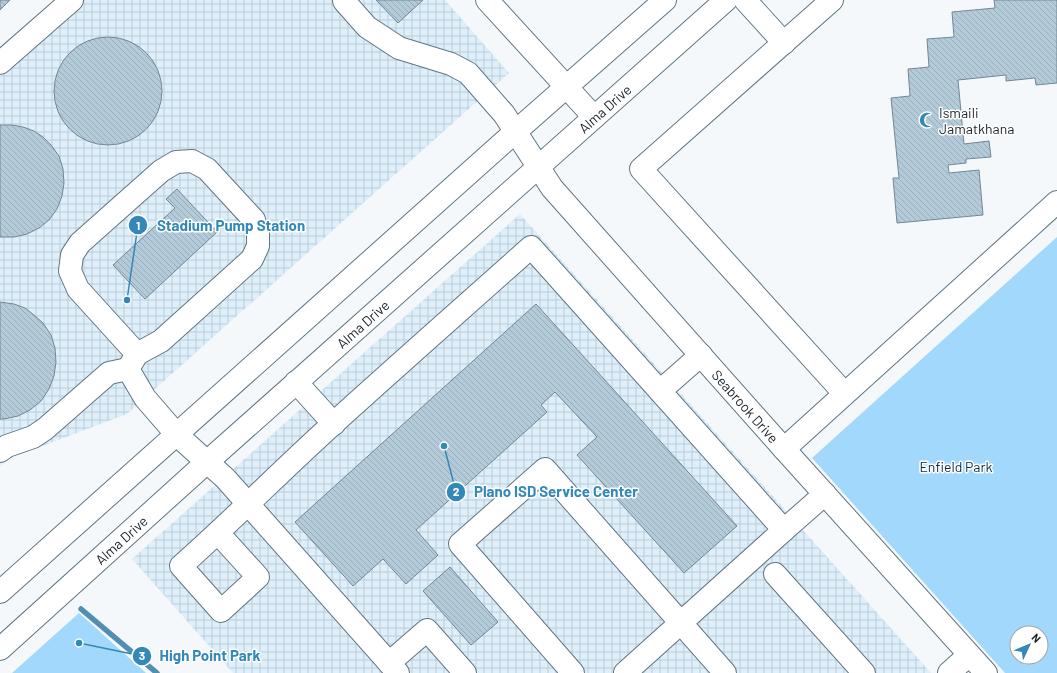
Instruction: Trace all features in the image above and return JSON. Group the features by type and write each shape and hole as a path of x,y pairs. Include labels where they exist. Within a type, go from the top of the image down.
{"main road":[{"path":"0,63 72,0"},
{"path":"487,0 594,117"},
{"path":"0,592 665,0"},
{"name":"Alma Drive","path":"0,649 296,382 726,0"},
{"path":"745,0 784,43"},
{"path":"832,0 640,169 844,393"},
{"name":"Seabrook Drive","path":"344,2 367,27 399,48 451,64 468,73 504,114 552,188 563,201 986,673"},
{"path":"0,451 7,446 33,437 45,429 109,373 132,361 161,341 252,259 258,246 258,233 254,220 207,169 192,161 176,162 161,171 80,243 72,255 70,271 78,289 132,361 145,398 177,435 225,478 394,668 427,630 465,673"},
{"path":"784,449 844,393 1057,202"},
{"path":"218,533 334,424 531,247 784,530"},
{"path":"660,391 701,355"},
{"path":"296,382 334,424"},
{"path":"572,673 460,544 545,469 725,673"},
{"path":"634,670 681,623 825,494"},
{"path":"775,574 864,673"},
{"path":"949,673 970,655"}],"shaded area":[{"path":"84,0 445,0 509,73 127,414 8,459 0,466 0,76"},
{"path":"520,214 931,673 233,673 132,559"}],"green space":[{"name":"Enfield Park","path":"1057,237 1057,673 1005,673 812,458"},
{"path":"79,613 146,673 12,673"}],"building":[{"path":"0,0 10,0 0,10"},
{"path":"376,0 423,0 398,23"},
{"name":"Ismaili Jamatkhana","path":"994,0 1057,0 1057,83 1036,85 1035,78 1006,81 1006,75 958,80 964,144 989,141 991,157 966,159 966,163 948,165 949,173 979,170 983,215 897,223 893,178 899,178 891,98 910,96 908,69 929,67 927,39 954,37 952,12 995,8"},
{"path":"108,37 129,41 146,53 158,70 162,91 158,112 146,129 129,141 108,145 87,141 70,129 58,112 54,91 58,70 70,53 87,41"},
{"path":"0,125 23,127 34,131 43,137 59,156 63,169 64,183 62,196 57,209 49,220 39,228 27,234 14,237 0,237"},
{"path":"177,189 217,232 145,299 113,265 175,208 166,199"},
{"path":"0,302 14,304 25,308 43,323 51,335 55,348 56,362 54,376 49,389 41,401 30,410 18,416 4,419 0,419"},
{"path":"536,304 737,526 684,573 577,455 597,437 555,392 541,405 547,412 416,530 438,555 406,584 383,559 353,586 295,522"},
{"path":"450,567 498,622 471,645 423,591"}],"waterway":[{"path":"81,609 157,673"}],"place":[{"name":"Ismaili Jamatkhana","path":"927,120"},
{"name":"Stadium Pump Station","path":"127,300"},
{"name":"Plano ISD Service Center","path":"444,446"},
{"name":"High Point Park","path":"79,643"}]}
